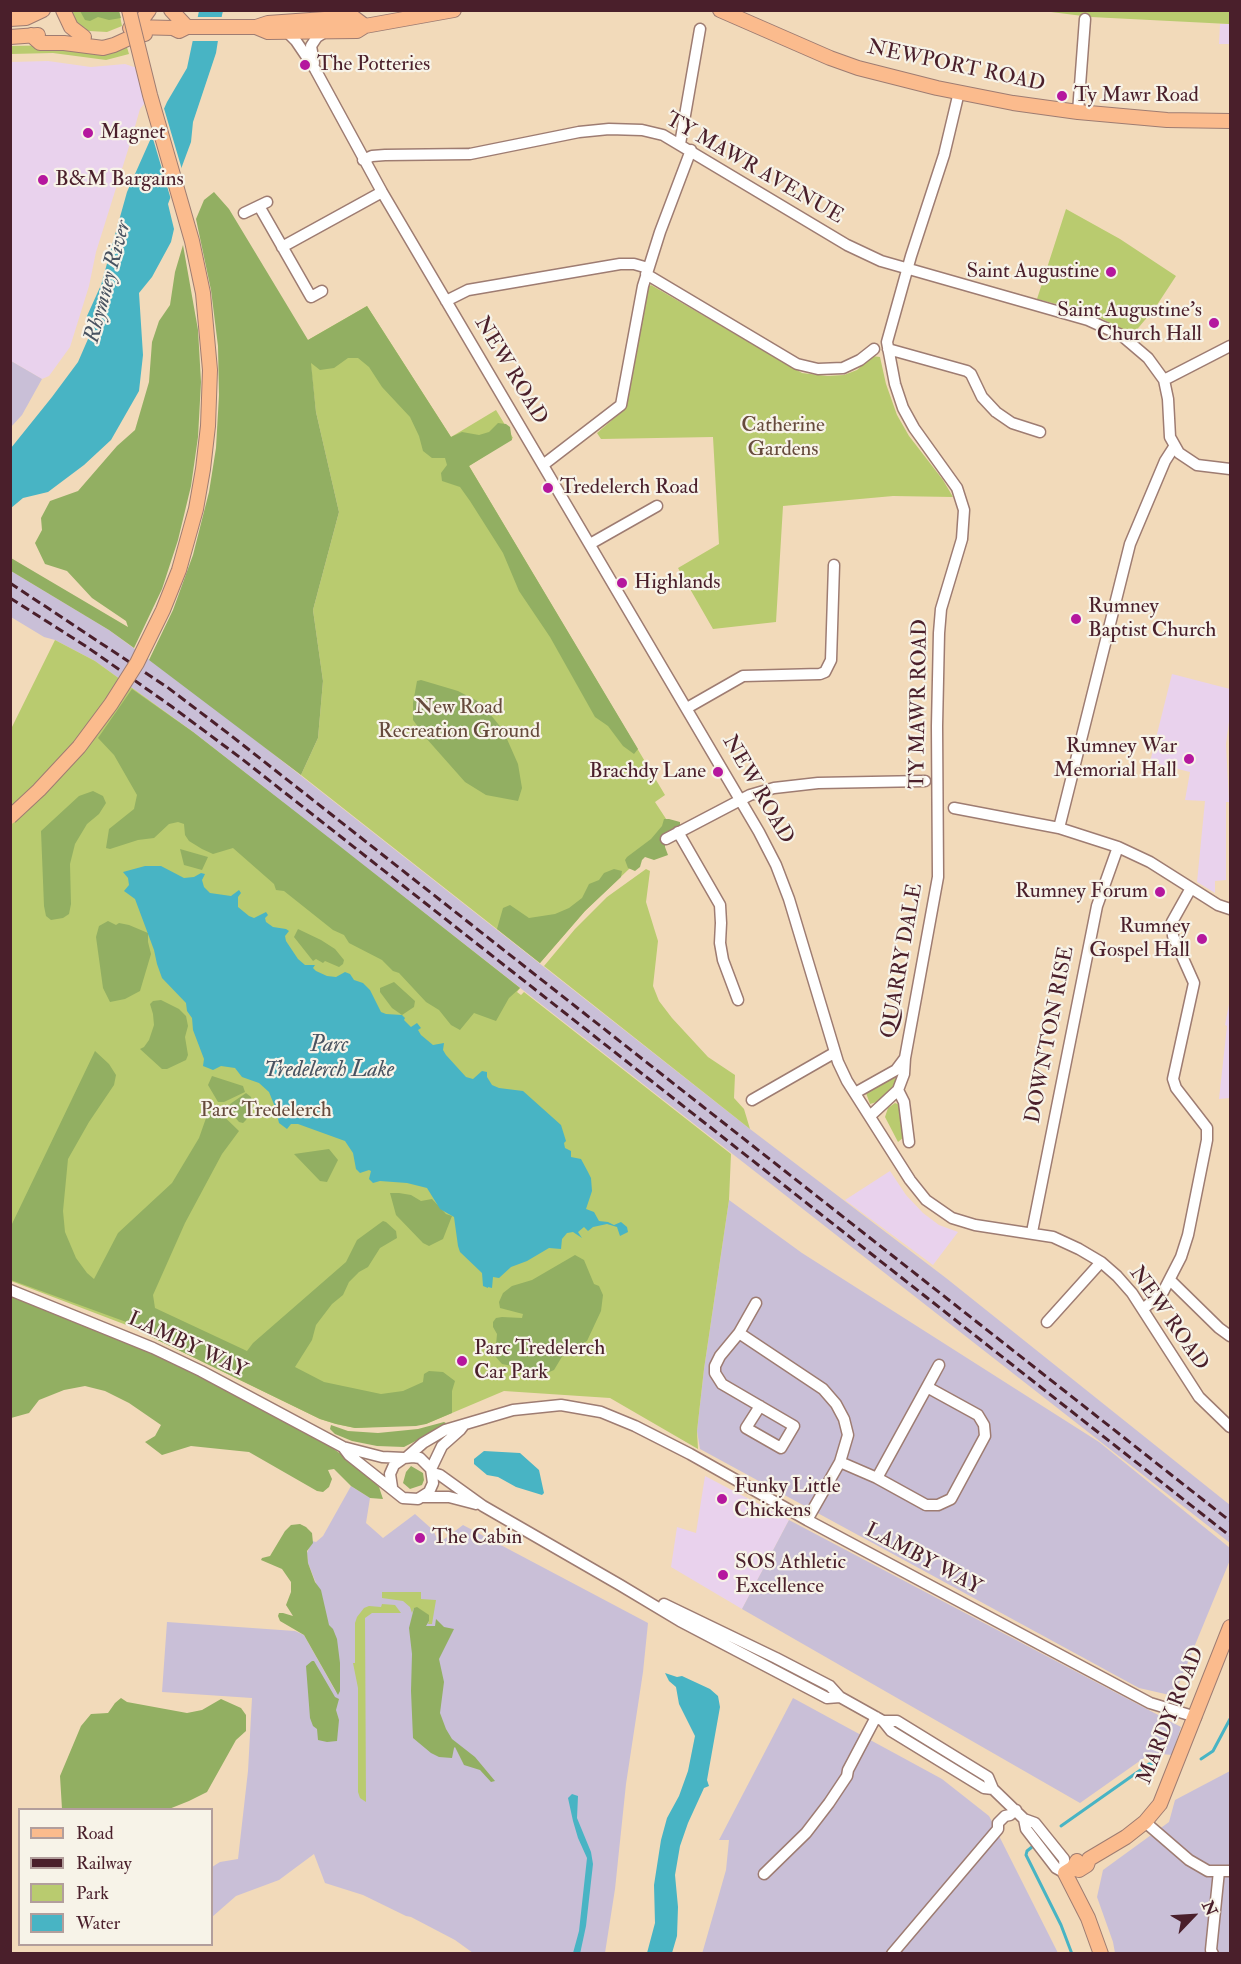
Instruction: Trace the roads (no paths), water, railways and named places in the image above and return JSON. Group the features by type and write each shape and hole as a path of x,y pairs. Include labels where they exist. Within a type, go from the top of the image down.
{"main road":[{"path":"10,19 26,18 43,10"},
{"path":"63,10 71,27 84,37"},
{"path":"10,817 79,747 111,704 137,663 163,610 179,570 193,520 203,469 210,390 209,350 203,293 190,232 150,95 129,10"},
{"path":"10,37 106,38 133,27 149,10"},
{"path":"171,10 183,29"},
{"path":"256,27 268,32 357,32 365,26 454,10"},
{"name":"NEWPORT ROAD","path":"720,10 846,64 914,83 1013,103 1078,112 1136,118 1230,121"},
{"path":"133,27 183,29 256,27 268,23 353,17 365,26"},
{"path":"32,36 40,43 64,43 103,48 136,35 173,34 183,29"},
{"name":"MARDY ROAD","path":"1069,1870 1082,1858 1089,1859 1126,1837 1145,1822 1160,1804 1230,1627"},
{"path":"1069,1870 1101,1953"}],"street":[{"path":"362,10 365,26"},
{"path":"1078,112 1085,18"},
{"path":"680,144 700,29"},
{"name":"NEW ROAD","path":"287,32 315,69 363,160 759,831 783,880 834,1053 855,1093 910,1180 934,1208 944,1214 964,1222 1032,1232 1061,1240 1101,1262 1124,1284 1143,1309 1199,1397 1230,1427"},
{"name":"NEW ROAD","path":"315,69 311,46 317,37 325,32"},
{"name":"TY MAWR ROAD","path":"938,809 939,626 944,599 962,539 964,510 957,488 903,408 895,384 888,349 888,336 944,155 959,92"},
{"name":"TY MAWR AVENUE","path":"363,160 372,156 385,155 476,153 579,132 609,129 642,130 663,135 847,244 881,261 1101,326 1120,335 1140,350 1164,380"},
{"path":"543,465 621,405 647,271 690,150"},
{"path":"282,247 382,192"},
{"path":"244,213 263,204 282,247 311,297 322,291"},
{"path":"446,301 468,290 620,264 634,264 797,364 818,369 843,368 860,360 874,349"},
{"path":"1230,346 1164,380 1168,399 1168,430 1174,447 1184,458 1197,465 1230,469"},
{"path":"888,349 967,371 971,374 982,397 996,412 1012,423 1040,432"},
{"path":"1059,828 1130,544 1165,461 1174,447"},
{"path":"590,544 657,506"},
{"path":"687,708 743,676 825,672 831,660 834,565"},
{"path":"666,839 762,791 795,784 926,781"},
{"path":"954,808 1059,828 1118,847 1141,857 1218,905 1230,909"},
{"name":"QUARRY DALE","path":"855,1093 896,1070 905,1058 938,877 938,809"},
{"path":"678,832 720,905 720,943 723,960 738,1000"},
{"name":"DOWNTON RISE","path":"1032,1232 1096,913 1118,847"},
{"path":"1143,1309 1160,1296 1170,1280 1188,1235 1208,1133 1204,1123 1176,1088 1173,1079 1194,983 1173,936 1172,922 1191,888"},
{"path":"752,1100 834,1053"},
{"path":"870,1116 898,1090 904,1074 905,1058"},
{"path":"898,1090 904,1102 909,1142"},
{"path":"1047,1322 1101,1262"},
{"path":"1170,1280 1230,1336"},
{"name":"LAMBY WAY","path":"10,1290 153,1348 343,1447 382,1457 405,1457 445,1430 491,1415 541,1406 575,1406 601,1412 635,1426 681,1450 1150,1703 1196,1717"},
{"path":"756,1303 739,1333 720,1356 715,1366 722,1384 760,1406"},
{"path":"739,1333 823,1389 836,1404 844,1419 848,1435 840,1462 807,1520"},
{"path":"877,1478 939,1365"},
{"path":"840,1462 877,1478 926,1505 938,1505 951,1498 984,1436 984,1425 978,1414 927,1387"},
{"name":"LAMBY WAY","path":"432,1471 442,1446 463,1426"},
{"name":"LAMBY WAY","path":"343,1447 349,1455 392,1487"},
{"path":"483,1506 449,1497 423,1497 411,1500 403,1498 392,1487 390,1474 394,1465 405,1457 420,1458 432,1471 483,1506 620,1585 776,1658 830,1686 840,1697 880,1719 897,1721 952,1753 988,1777 993,1789 1013,1812 1035,1823 1064,1859 1069,1870"},
{"path":"423,1497 429,1492 433,1483 432,1471"},
{"path":"764,1874 806,1833 829,1803 880,1719"},
{"path":"892,1953 998,1829 998,1823 1013,1812"},
{"path":"1145,1822 1189,1860 1208,1871 1230,1870"},
{"path":"1213,1953 1211,1950 1218,1871"}],"water":[{"name":"Rhymney River","path":"199,11 223,11 216,53 193,122 191,142 168,204 174,229 171,242 152,277 139,293 143,355 139,391 111,440 84,465 48,492 23,498 11,508 11,448 78,362 88,339 87,316 101,285 127,192 167,102 187,68"},
{"name":"Parc Tredelerch Lake","path":"145,866 161,866 184,878 205,874 202,880 204,887 210,893 231,896 239,890 241,893 238,897 238,907 254,918 266,912 268,915 265,918 266,922 273,927 289,931 285,936 286,941 305,965 315,965 313,968 316,971 327,976 336,977 345,972 350,974 354,980 363,983 370,990 381,1012 402,1015 411,1027 417,1023 421,1028 418,1030 421,1035 433,1045 444,1043 443,1050 446,1055 466,1077 473,1079 482,1071 487,1072 492,1085 523,1091 561,1125 566,1141 565,1148 571,1151 571,1157 581,1159 588,1172 592,1191 586,1209 594,1212 599,1221 614,1225 621,1222 627,1227 628,1232 620,1236 617,1227 607,1224 593,1227 588,1231 584,1227 578,1232 582,1238 573,1232 567,1233 562,1239 561,1249 549,1248 511,1267 499,1278 493,1277 492,1288 483,1286 482,1273 460,1252 454,1217 440,1209 427,1188 407,1183 380,1181 373,1183 369,1179 371,1171 360,1173 356,1169 353,1153 345,1141 298,1124 291,1124 287,1129 279,1123 269,1092 259,1083 242,1077 235,1068 221,1066 213,1070 203,1066 204,1059 186,1003 162,978 135,899 124,891 129,885 128,878 123,872"},
{"path":"484,1451 520,1453 539,1470 544,1493 542,1495 516,1487 498,1477 487,1475 474,1464 474,1459"},
{"path":"665,1673 677,1677 682,1676 710,1689 718,1696 720,1707 707,1780 709,1786 704,1788 680,1846 675,1875 678,1907 677,1936 672,1953 647,1953 655,1923 654,1885 661,1840 667,1818 679,1796 688,1771 695,1736 679,1704 676,1687"},
{"path":"572,1794 578,1796 577,1818 591,1852 593,1864 586,1926 580,1954 573,1953 579,1931 587,1858 573,1821 568,1798"}],"waterway":[{"path":"1201,1759 1213,1751 1230,1719"},
{"path":"1061,1826 1149,1764 1157,1763"},
{"path":"1032,1847 1026,1855 1061,1925 1072,1954"}],"railway":[{"path":"10,583 167,687 229,734 1230,1521"},
{"path":"10,598 87,647 242,759 1230,1536"}],"place":[{"name":"The Potteries","path":"305,65"},
{"name":"Ty Mawr Road","path":"1062,96"},
{"name":"Magnet","path":"88,133"},
{"name":"B&M Bargains","path":"43,180"},
{"name":"Saint Augustine","path":"1111,272"},
{"name":"Saint Augustine's Church Hall","path":"1214,323"},
{"name":"Tredelerch Road","path":"548,488"},
{"name":"Highlands","path":"622,583"},
{"name":"Rumney Baptist Church","path":"1076,619"},
{"name":"Rumney War Memorial Hall","path":"1189,759"},
{"name":"Brachdy Lane","path":"718,772"},
{"name":"Rumney Forum","path":"1160,892"},
{"name":"Rumney Gospel Hall","path":"1202,939"},
{"name":"Parc Tredelerch Car Park","path":"462,1361"},
{"name":"Funky Little Chickens","path":"722,1499"},
{"name":"The Cabin","path":"420,1538"},
{"name":"SOS Athletic Excellence","path":"723,1575"}],"park label":[{"name":"Catherine Gardens","path":"783,438"},
{"name":"New Road Recreation Ground","path":"459,720"},
{"name":"Parc Tredelerch","path":"266,1111"}]}
